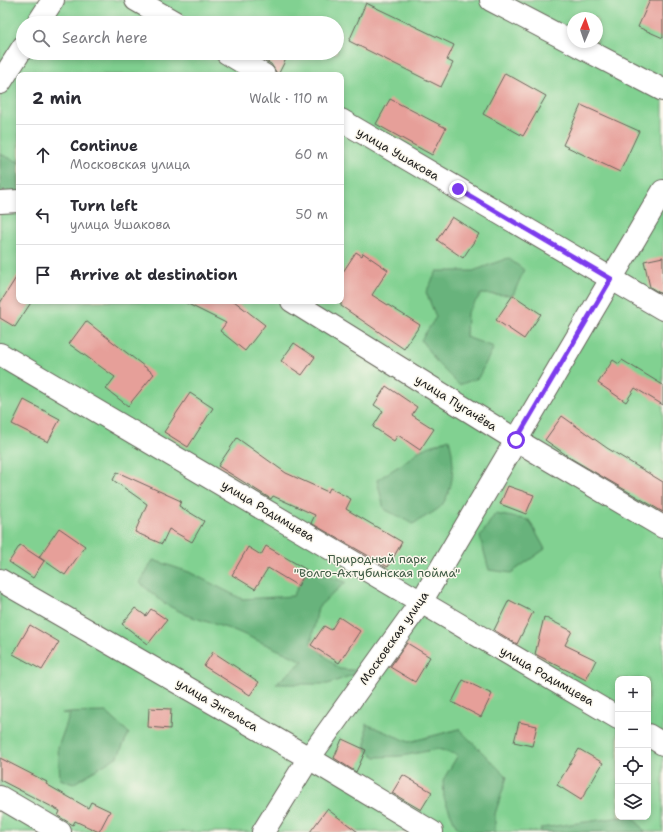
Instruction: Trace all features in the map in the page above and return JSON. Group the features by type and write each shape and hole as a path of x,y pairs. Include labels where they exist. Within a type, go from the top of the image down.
{"street":[{"path":"43,16 53,0"},
{"path":"136,0 164,16"},
{"path":"492,0 663,90"},
{"path":"0,83 16,58"},
{"path":"239,60 259,72"},
{"name":"улица Ушакова","path":"344,122 663,309"},
{"name":"Московская улица","path":"263,832 309,758 421,602 663,191"},
{"path":"0,202 16,201"},
{"name":"улица Пугачёва","path":"297,304 516,440 663,528"},
{"name":"улица Родимцева","path":"0,354 615,716"},
{"name":"улица Энгельса","path":"0,580 309,758 432,832"},
{"path":"651,737 663,744"},
{"path":"0,797 60,832"}],"green space":[{"name":"Природный парк \"Волго-Ахтубинская пойма\"","path":"0,0 663,0 663,832 0,832"},
{"path":"0,154 16,161 16,203 0,198"},
{"path":"508,258 524,270 513,295 481,294 467,313 466,337 494,347 478,378 459,385 438,364 421,340 436,317 426,292 437,271 473,271"},
{"path":"449,439 453,473 449,490 442,505 413,524 384,509 377,480 420,450"},
{"path":"495,514 529,520 545,549 511,573 489,570 480,537"},
{"path":"153,560 189,572 242,599 293,596 307,570 346,582 318,607 311,643 339,669 363,671 328,684 276,684 303,661 236,631 189,616 165,604 140,583"},
{"path":"106,712 129,733 118,756 73,784 60,779 58,747 70,714 62,713"},
{"path":"366,724 409,742 459,729 507,777 495,814 495,832 463,832 456,826 444,798 443,780 458,755 438,749 402,756 376,757 366,750"},
{"path":"615,818 615,820 635,820 645,832 540,832 541,828"}],"building":[{"path":"650,0 663,0 663,38 638,27"},
{"path":"366,3 454,45 447,60 453,63 441,87 349,41"},
{"path":"264,60 286,60 280,72 276,72 271,64"},
{"path":"505,73 546,96 523,136 483,114"},
{"path":"390,99 446,128 432,155 376,124"},
{"path":"581,105 639,131 620,172 563,145"},
{"path":"452,217 479,234 463,258 437,240"},
{"path":"356,252 362,256 363,253 388,270 372,295 420,325 404,349 341,306 341,304 344,304 344,270"},
{"path":"663,257 663,295 650,287 644,261"},
{"path":"16,278 16,304 30,304 15,327 0,318 0,303"},
{"path":"513,295 541,314 524,339 496,320"},
{"path":"188,304 238,304 265,325 245,351 220,331 226,323"},
{"path":"86,321 154,374 128,406 106,389 115,377 69,344"},
{"path":"294,343 315,357 302,375 281,361"},
{"path":"613,360 619,364 622,360 663,385 663,405 635,388 626,402 598,383"},
{"path":"386,386 417,407 412,415 434,429 420,450 398,435 394,441 373,427 383,411 374,405"},
{"path":"190,393 213,408 188,447 164,432"},
{"path":"24,400 60,419 48,442 12,424"},
{"path":"562,416 607,448 663,482 663,512 572,459 545,440"},
{"path":"237,438 286,473 328,492 330,488 351,499 346,509 402,542 388,567 311,523 315,515 273,496 271,499 218,466"},
{"path":"117,472 181,501 179,506 204,521 192,542 169,529 162,544 135,532 147,504 113,480"},
{"path":"508,486 534,495 526,514 500,504"},
{"path":"59,528 85,546 65,575 39,557"},
{"path":"20,545 44,561 33,578 9,562"},
{"path":"266,546 307,570 298,586 268,568 255,589 232,575 248,547 261,555"},
{"path":"509,600 533,612 517,644 494,630"},
{"path":"135,608 146,616 151,609 167,620 148,644 122,624"},
{"path":"339,617 360,631 339,663 311,645 324,626 331,630"},
{"path":"544,617 572,631 565,645 596,660 586,680 535,654"},
{"path":"30,625 59,642 42,670 13,654"},
{"path":"407,643 430,657 415,682 390,667"},
{"path":"213,652 259,682 250,695 204,666"},
{"path":"463,680 492,694 481,717 452,702"},
{"path":"149,708 171,709 170,729 148,727"},
{"path":"519,722 537,726 532,746 514,742"},
{"path":"342,739 366,750 356,772 334,758"},
{"path":"579,749 603,763 581,800 557,785"},
{"path":"0,758 47,782 46,784 88,808 91,802 110,811 99,832 75,821 73,825 58,816 60,811 0,780"},
{"path":"403,775 432,792 421,810 392,793"},
{"path":"327,809 358,832 310,832"}],"route":[{"path":"458,189 611,279 516,440"}]}
